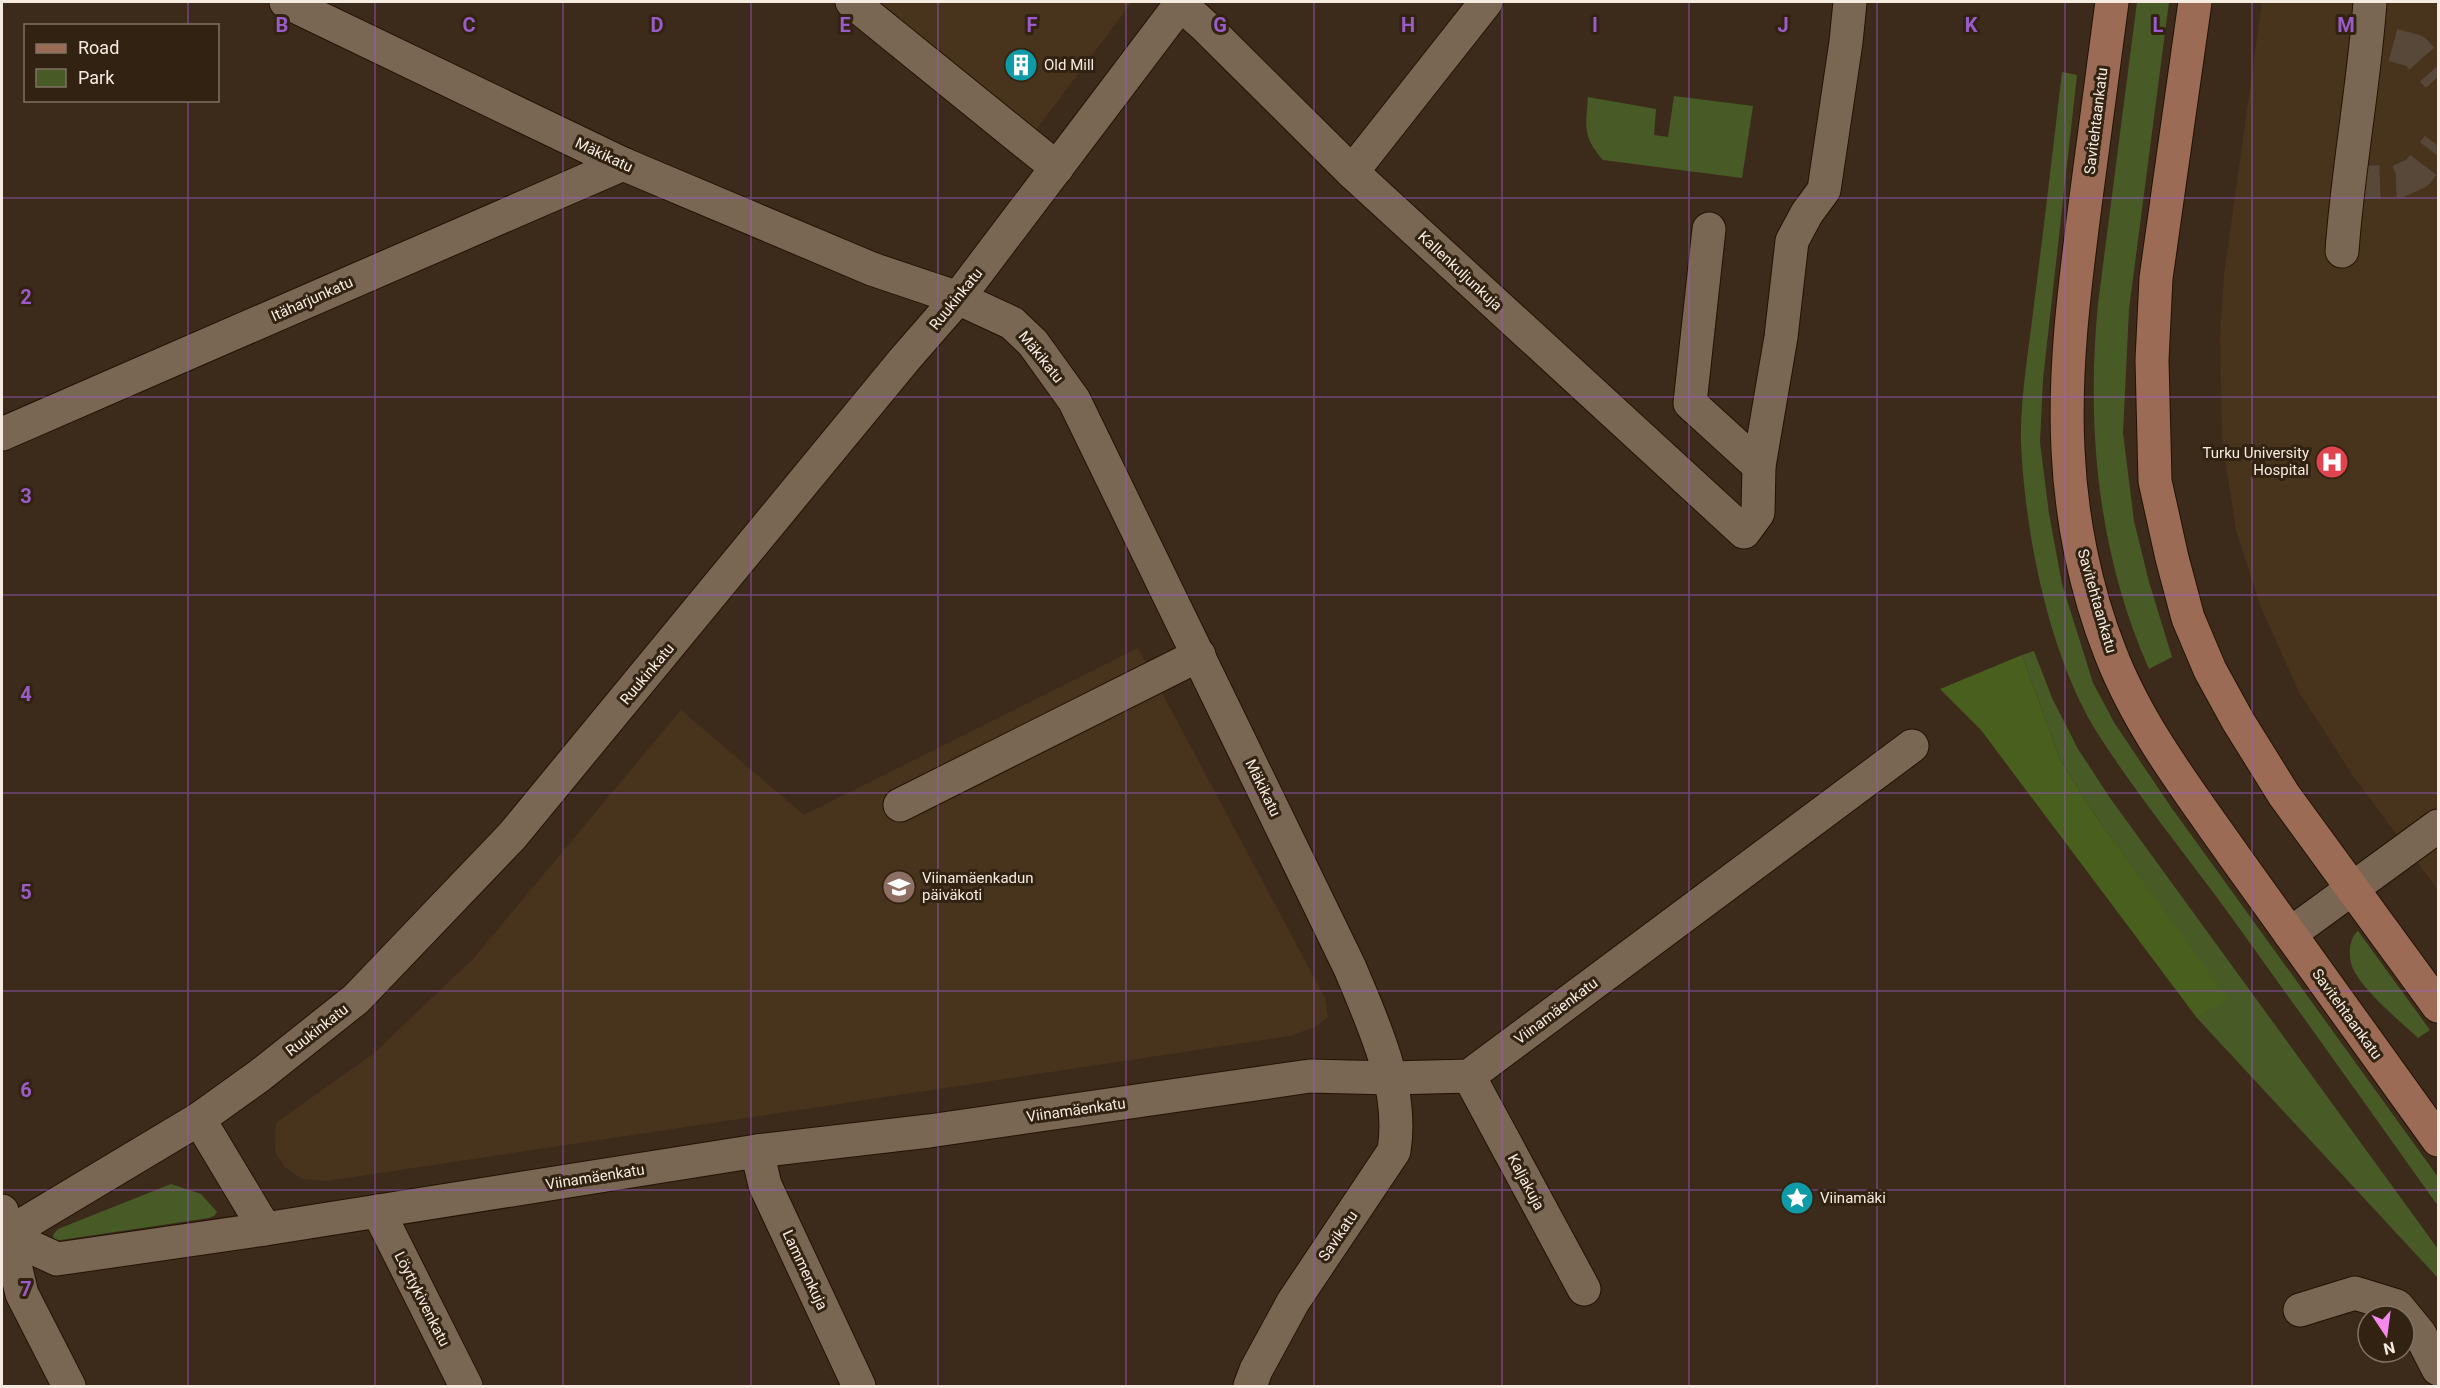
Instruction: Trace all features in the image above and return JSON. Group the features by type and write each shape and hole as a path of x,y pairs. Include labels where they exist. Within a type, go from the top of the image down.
{"main road":[{"name":"Savitehtaankatu","path":"2112,2 2071,323 2067,394 2068,452 2074,508 2098,617 2110,653 2129,695 2153,737 2187,789 2439,1140"},
{"path":"2195,2 2156,278 2152,360 2156,481 2172,558 2188,618 2210,670 2238,722 2284,795 2439,1006"}],"street":[{"name":"Mäkikatu","path":"286,2 623,164 872,269 958,298 1012,323 1033,343 1074,400 1199,655 1350,968 1376,1029 1390,1078"},
{"path":"852,2 1057,168"},
{"path":"1352,172 1486,2"},
{"path":"1759,466 1780,336 1792,241 1807,213 1824,190 1850,2"},
{"path":"2342,251 2347,183 2380,42 2370,2"},
{"name":"Ruukinkatu","path":"3,1228 199,1119 234,1095 356,999 513,836 904,360 958,298 1181,3"},
{"name":"Kallenkuljunkuja","path":"1181,3 1352,172 1744,532 1758,513 1759,466"},
{"name":"Itäharjunkatu","path":"2,434 623,164"},
{"path":"1709,229 1690,403 1759,466"},
{"path":"900,805 1199,655"},
{"name":"Viinamäenkatu","path":"265,1229 757,1151 929,1131 1310,1076 1390,1078 1469,1076 1912,746"},
{"path":"2290,934 2439,826"},
{"name":"Kaljakuja","path":"1469,1076 1584,1289"},
{"name":"Savikatu","path":"1250,1386 1256,1370 1293,1302 1394,1151 1398,1126 1390,1078"},
{"path":"3,1228 57,1259 265,1229 199,1119"},
{"name":"Lammenkuja","path":"757,1151 765,1185 859,1386"},
{"name":"Löyttykivenkatu","path":"378,1211 466,1386"},
{"path":"3,1228 22,1294 69,1386"},
{"path":"2300,1310 2355,1293 2397,1306 2420,1334 2439,1369"}],"shaded area":[{"name":"Old Mill","path":"850,2 1132,2 1018,154"},
{"name":"Turku University Hospital","path":"2262,2 2438,2 2438,890 2353,776 2299,692 2260,605 2236,530 2222,440 2220,336 2224,275"},
{"name":"Viinamäenkadun päiväkoti","path":"1138,648 1325,998 1328,1017 1315,1027 1290,1036 327,1181 302,1179 285,1167 275,1152 276,1123 373,1054 473,959 681,710 804,815"}],"green space":[{"path":"2137,2 2169,2 2129,309 2123,433 2134,521 2149,582 2172,657 2149,669 2118,581 2107,536 2095,444 2094,397 2098,304"},
{"path":"2062,72 2077,75 2043,379 2040,442 2049,514 2062,584 2093,683 2115,724 2171,807 2438,1177 2438,1206 2232,918 2114,758 2081,703 2053,632 2034,554 2028,516 2023,478 2021,426 2025,374"},
{"path":"1674,96 1753,106 1742,178 1603,160 1596,152 1588,137 1588,97 1656,109 1654,135 1668,137"},
{"path":"2034,651 2052,698 2078,749 2110,798 2438,1249 2438,1278 2197,1018 2227,999 2091,809 2060,759 2022,655"},
{"path":"2022,655 2060,759 2091,809 2228,999 2197,1018 1981,730 1940,689"},
{"path":"2358,931 2430,1030 2418,1038 2376,999 2353,969 2350,946"},
{"path":"171,1184 201,1194 217,1212 209,1218 54,1241 53,1235 58,1229"}],"tunnel":[{"path":"2393,45 2415,51 2438,77"},
{"path":"2347,183 2399,181 2417,173 2438,146"}],"place":[{"name":"Old Mill","path":"1021,65"},
{"name":"Turku University Hospital","path":"2332,462"},
{"name":"Viinamäenkadun päiväkoti","path":"899,887"},
{"name":"Viinamäki","path":"1797,1198"}]}
